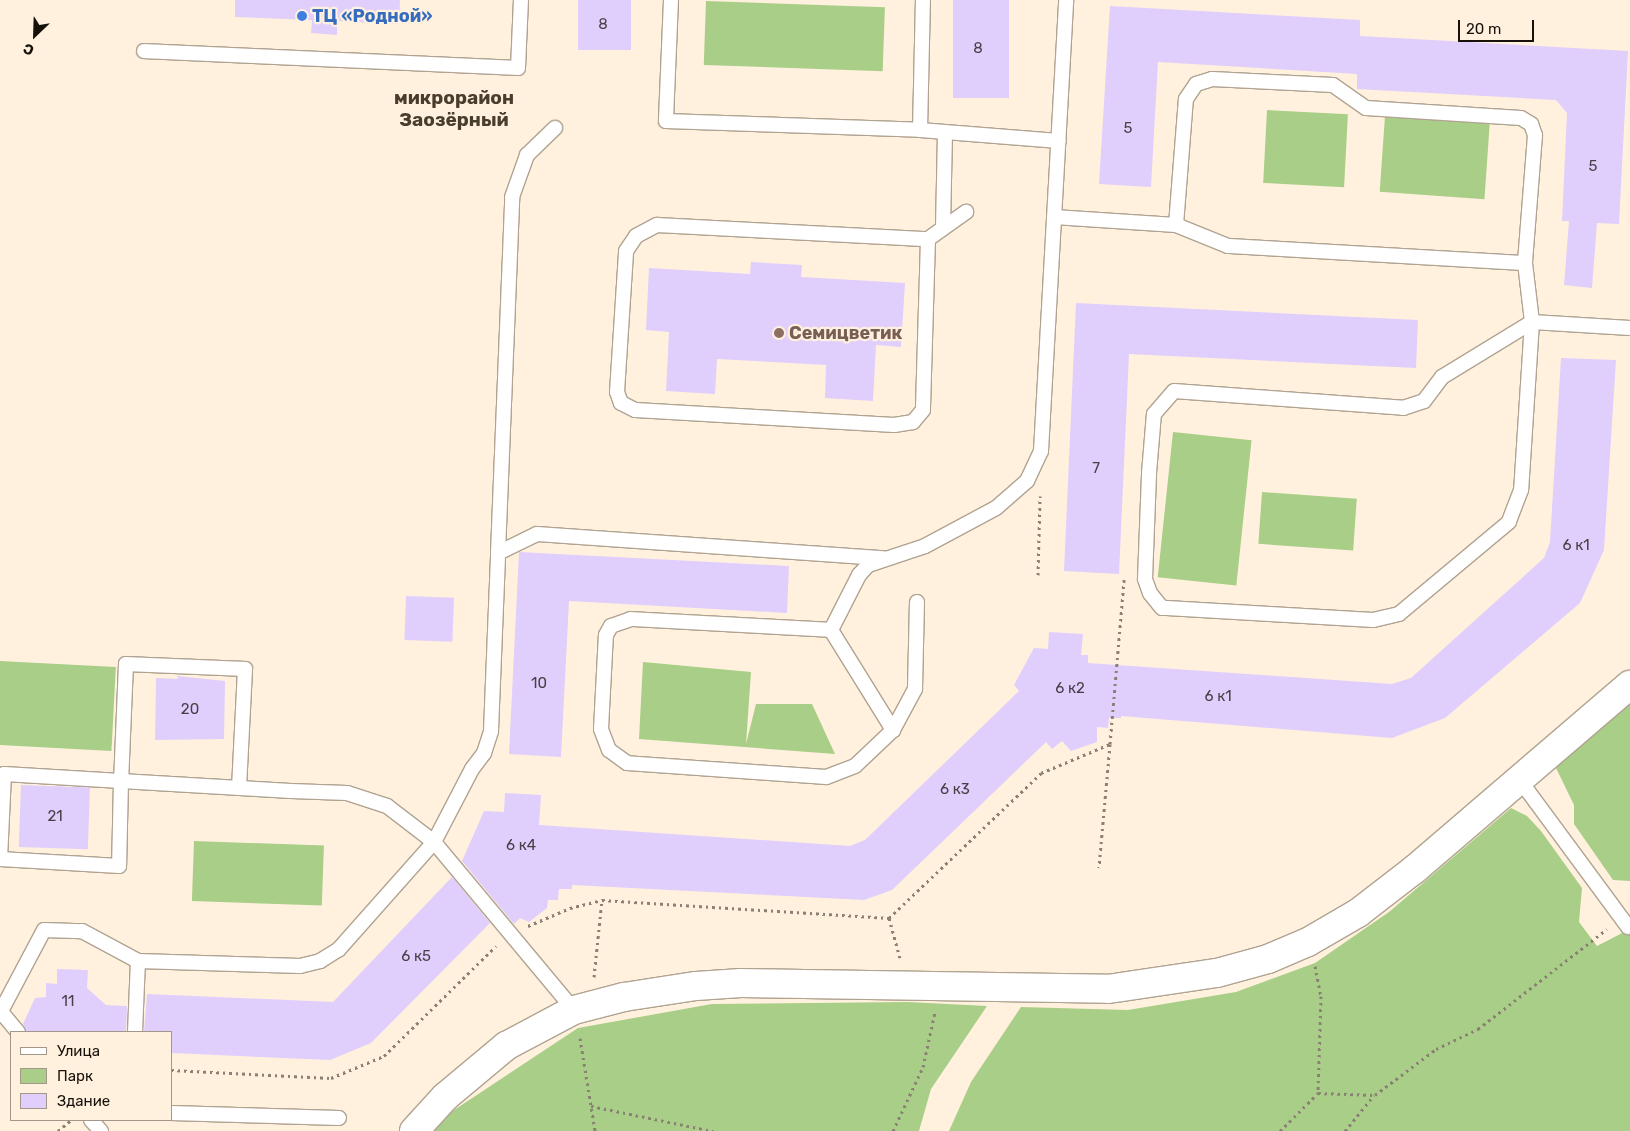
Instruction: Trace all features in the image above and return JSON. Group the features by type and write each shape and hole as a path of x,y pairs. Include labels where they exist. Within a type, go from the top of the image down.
{"street":[{"path":"414,1131 445,1097 506,1046 582,1008 696,986 786,983 908,985 943,988 1108,989 1165,983 1260,961 1308,942 1358,913 1415,869 1630,685"}],"lane":[{"path":"144,50 518,68 522,0"},
{"path":"671,0 666,121 920,130 1059,141"},
{"path":"920,130 923,0"},
{"path":"831,630 859,575 868,565 883,558 925,546 996,508 1027,481 1041,451 1066,0"},
{"path":"1176,225 1183,113 1186,99 1196,84 1212,79 1333,86 1366,108 1521,118 1531,124 1535,135 1525,263 1532,322 1521,490 1509,522 1399,614 1373,620 1192,612 1162,608 1150,593 1145,579 1154,414 1174,391 1403,408 1424,400 1442,377 1532,322 1630,328"},
{"path":"17,1031 1,1013 44,930 82,931 138,961 300,966 320,961 338,949 434,842 472,769 484,753 491,731 512,198 527,155 555,128"},
{"path":"943,228 945,133"},
{"path":"928,239 923,410 913,422 894,425 635,410 622,403 618,392 626,250 636,236 657,225 928,239 966,212"},
{"path":"1054,217 1176,225 1228,246 1525,263"},
{"path":"498,553 537,534 883,558"},
{"path":"831,630 620,620 611,626 606,634 603,740 616,757 642,766 826,776 855,766 893,730 916,689 917,602"},
{"path":"831,630 893,730"},
{"path":"239,788 245,669 126,664 121,781 119,866 0,859 4,774 121,781 239,788 346,793 387,806 434,842 510,933 582,1008"},
{"path":"1519,779 1624,922"},
{"path":"135,1031 138,961"},
{"path":"172,1112 339,1118"},
{"path":"92,1121 101,1131"}],"path":[{"path":"1038,575 1041,451"},
{"path":"1099,868 1124,579"},
{"path":"172,1070 331,1078 384,1056 510,933 570,908 602,900 889,918 1041,773 1110,744"},
{"path":"595,1131 582,1008 602,900"},
{"path":"889,918 908,985"},
{"path":"1345,1131 1375,1095 1436,1049 1478,1029 1624,922"},
{"path":"1280,1131 1318,1093 1321,996 1308,942"},
{"path":"893,1131 923,1067 928,1034 943,988"},
{"path":"1318,1093 1375,1095"},
{"path":"591,1106 713,1131"},
{"path":"58,1131 70,1121"}],"green space":[{"path":"706,1 885,7 883,71 704,65"},
{"path":"1267,110 1348,114 1344,187 1263,183"},
{"path":"1385,116 1490,123 1484,199 1380,192"},
{"path":"1173,432 1252,440 1236,585 1158,577"},
{"path":"1262,492 1357,499 1353,551 1258,544"},
{"path":"0,661 116,667 111,751 0,745"},
{"path":"643,662 751,672 746,744 756,704 812,704 835,754 639,739"},
{"path":"1630,698 1630,881 1613,880 1574,824 1574,805 1556,768"},
{"path":"1511,808 1527,816 1541,831 1582,888 1579,922 1597,946 1630,929 1630,1131 949,1131 971,1082 1021,1007 1128,1010 1236,992 1315,963 1389,912"},
{"path":"194,841 324,846 322,906 192,901"},
{"path":"908,1002 987,1006 931,1089 919,1131 429,1131 442,1118 578,1028 712,1004"}],"building":[{"name":"ТЦ «Родной»","path":"235,0 400,0 399,24 337,21 337,35 311,33 312,20 235,17"},
{"path":"578,0 631,0 631,50 578,50"},
{"path":"953,0 1009,0 1009,98 953,98"},
{"path":"1110,6 1360,20 1360,36 1628,51 1619,224 1597,223 1592,288 1564,285 1569,221 1562,221 1567,113 1556,100 1357,89 1357,74 1158,62 1151,187 1099,184"},
{"path":"751,262 802,265 801,277 905,283 901,347 876,345 873,401 825,398 826,365 717,359 715,394 666,391 669,332 646,330 649,268 750,274"},
{"path":"1076,303 1418,320 1416,368 1129,354 1119,574 1064,571"},
{"path":"1561,358 1616,360 1604,550 1580,603 1445,718 1392,738 1121,716 1121,718 1109,718 1108,728 1097,727 1097,742 1071,751 1062,741 1052,749 1046,742 892,890 864,900 572,885 572,889 559,889 558,900 548,900 547,908 529,922 520,918 514,924 462,861 484,811 504,812 505,793 541,795 539,825 850,846 865,840 1019,691 1014,685 1034,648 1048,649 1049,632 1083,634 1081,655 1088,655 1088,663 1392,684 1411,678 1544,558 1550,542"},
{"path":"519,552 789,566 787,613 569,601 561,757 509,754"},
{"path":"406,596 454,598 452,642 404,640"},
{"path":"177,676 225,681 224,739 155,740 156,678 178,679"},
{"path":"21,785 90,787 88,849 19,847"},
{"path":"452,877 490,923 371,1043 330,1060 172,1053 172,1031 144,1031 147,994 333,1002"},
{"path":"57,969 88,970 87,988 106,1005 127,1006 126,1031 26,1031 23,1024 35,998 46,997 46,983 57,984"}],"place":[{"name":"ТЦ «Родной»","path":"302,16"},
{"name":"Семицветик","path":"779,333"}],"district":[{"name":"микрорайон Заозёрный","path":"454,109"}]}
